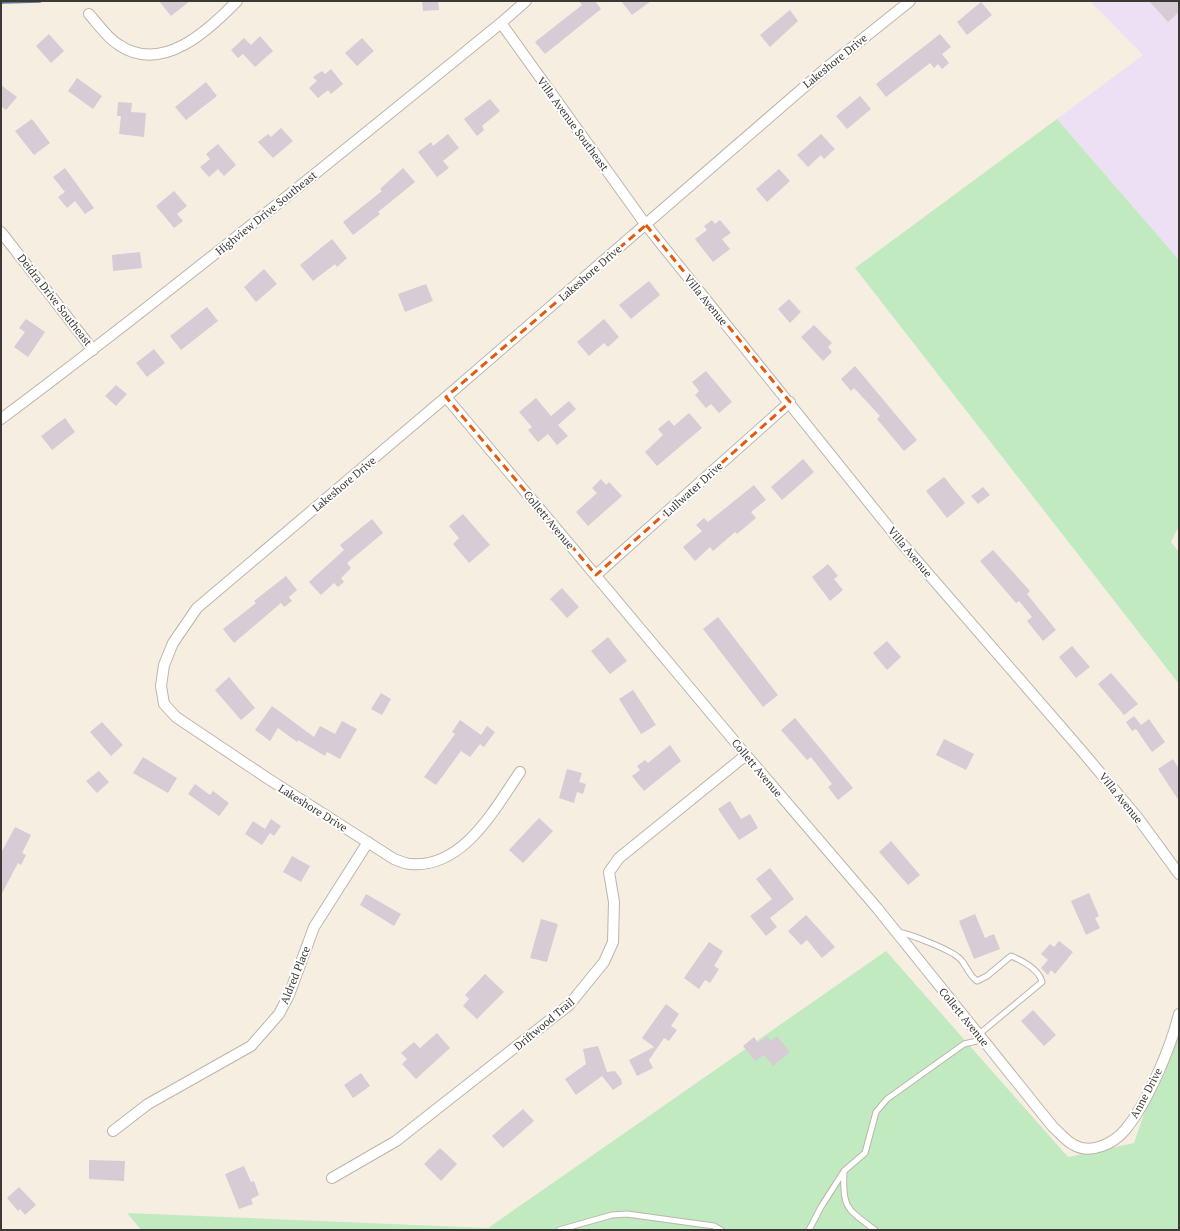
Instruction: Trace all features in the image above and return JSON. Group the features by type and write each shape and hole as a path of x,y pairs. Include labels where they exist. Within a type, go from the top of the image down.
{"street":[{"path":"89,14 117,45 132,53 148,55 163,54 180,48 227,12 238,1"},
{"name":"Highview Drive Southeast","path":"1,419 93,350 501,23 526,1"},
{"name":"Lakeshore Drive","path":"520,772 490,815 468,842 452,854 430,863 411,864 394,859 261,774 176,717 164,704 162,686 164,665 173,643 197,608 446,397 825,69 910,1"},
{"name":"Villa Avenue Southeast","path":"501,23 646,225"},
{"name":"Villa Avenue","path":"646,225 900,540 1138,818 1179,874"},
{"name":"Deidra Drive Southeast","path":"1,232 93,350"},
{"name":"Collett Avenue","path":"446,397 895,931 1053,1127 1067,1139"},
{"name":"Lullwater Drive","path":"596,575 790,402"},
{"name":"Driftwood Trail","path":"332,1178 396,1141 569,1005 604,962 613,942 614,902 609,872 619,858 746,755"},
{"name":"Aldred Place","path":"114,1131 148,1104 251,1046 279,1014 289,995 314,927 368,842"},
{"name":"Anne Drive","path":"1067,1139 1074,1146 1097,1148 1109,1143 1125,1131 1140,1108 1161,1064 1179,1014"}],"lane":[{"path":"809,1230 821,1206 844,1171 865,1153 876,1112 887,1099 964,1044 980,1037 1042,982 1041,976 1019,959 1011,956 987,976 977,981 971,977 959,958 911,934 895,931"},
{"path":"844,1171 846,1204 850,1211 875,1230"},
{"path":"559,1230 612,1215 627,1214 714,1226 721,1230"}],"highlighted area":[{"path":"646,225 790,402 596,575 446,397"}],"shaded area":[{"path":"1090,1 1179,1 1179,260 1057,119 1143,55"}],"green space":[{"path":"1057,119 1179,260 1179,526 1171,542 1179,552 1179,684 855,268"},
{"path":"886,951 1068,1157 1134,1143 1179,1011 1179,1230 141,1230 127,1213 488,1228"}],"building":[{"path":"159,1 190,1 171,16"},
{"path":"422,1 438,1 439,10 423,11"},
{"path":"579,1 595,1 601,9 545,54 535,42 582,5"},
{"path":"621,1 651,1 632,15"},
{"path":"1149,1 1179,1 1179,12 1168,22"},
{"path":"981,2 992,15 967,35 957,22"},
{"path":"790,10 798,21 770,47 760,35"},
{"path":"49,34 64,51 51,63 36,46"},
{"path":"940,34 951,47 942,54 949,63 942,69 938,64 934,68 930,63 886,97 876,84"},
{"path":"260,36 273,51 255,67 243,54 238,58 231,50 244,38 251,45"},
{"path":"362,38 374,51 357,66 345,53"},
{"path":"331,69 343,84 331,94 328,90 318,98 309,88 317,81 313,77 322,71 325,74"},
{"path":"77,78 102,96 93,109 68,91"},
{"path":"206,82 217,96 186,120 175,107"},
{"path":"1,85 17,97 6,110 1,106"},
{"path":"860,96 871,109 847,129 836,116"},
{"path":"490,99 500,111 482,126 484,130 477,136 464,119"},
{"path":"118,102 132,103 131,112 146,113 144,137 119,134 121,116 117,116"},
{"path":"32,119 50,143 34,155 15,131"},
{"path":"281,128 293,141 273,158 258,142 268,134 271,137"},
{"path":"448,134 459,148 443,161 449,168 437,177 418,152 431,142 433,146"},
{"path":"821,134 835,149 824,159 821,155 808,167 797,155"},
{"path":"218,144 236,165 224,176 218,169 209,177 200,167 210,159 206,154"},
{"path":"65,168 94,208 85,214 75,201 67,208 58,197 65,192 53,177"},
{"path":"403,168 415,182 378,212 380,214 353,235 343,222 382,191 380,189"},
{"path":"779,169 790,181 767,202 756,189"},
{"path":"174,191 187,206 177,214 183,221 174,228 156,206"},
{"path":"712,220 715,224 720,220 731,233 722,239 730,249 713,262 695,239 707,230 704,226"},
{"path":"332,239 347,258 337,267 335,264 313,281 300,265"},
{"path":"140,252 142,268 113,271 112,255"},
{"path":"264,269 277,284 256,302 244,287"},
{"path":"649,281 660,295 631,319 619,305"},
{"path":"426,284 433,301 405,312 398,294"},
{"path":"789,299 801,312 790,323 778,309"},
{"path":"207,307 218,321 181,350 170,336"},
{"path":"26,319 45,332 28,357 14,347 25,332 19,328"},
{"path":"604,319 619,337 608,347 604,343 589,356 577,342"},
{"path":"814,325 832,343 828,347 832,352 823,361 801,337"},
{"path":"154,349 165,363 147,377 136,363"},
{"path":"855,366 917,440 904,451 877,419 880,416 854,388 851,391 841,379"},
{"path":"706,371 732,402 719,413 711,404 706,408 695,395 699,391 692,382"},
{"path":"116,385 127,394 116,406 105,396"},
{"path":"536,398 551,416 569,401 576,409 558,425 568,436 557,445 548,434 538,442 528,430 532,427 519,412"},
{"path":"689,413 702,428 657,466 645,452 663,435 658,429 669,420 674,426"},
{"path":"65,418 75,432 52,450 41,436"},
{"path":"803,459 814,472 782,500 771,487"},
{"path":"944,477 965,503 947,518 926,491"},
{"path":"601,479 606,485 609,482 622,496 588,526 576,512 597,493 592,488"},
{"path":"754,485 766,500 751,512 756,518 737,534 735,532 713,551 710,547 695,561 683,547 702,531 696,525 704,518 708,522"},
{"path":"983,487 990,495 978,504 971,496"},
{"path":"463,514 490,545 469,563 453,544 459,538 449,526"},
{"path":"372,519 383,533 347,563 351,568 341,578 344,582 338,587 334,583 321,595 309,582 344,550 340,545"},
{"path":"993,550 1030,591 1027,594 1056,630 1043,641 1027,621 1032,617 1019,601 1016,603 980,561"},
{"path":"828,564 838,576 834,579 843,590 830,601 812,577"},
{"path":"286,576 297,590 289,597 292,601 284,607 281,603 234,643 223,629 256,603 254,601"},
{"path":"562,588 579,607 567,618 550,599"},
{"path":"718,617 778,695 763,707 703,629"},
{"path":"608,637 627,661 610,674 591,651"},
{"path":"887,641 901,657 887,670 873,653"},
{"path":"1072,646 1090,667 1076,678 1059,657"},
{"path":"1111,673 1138,704 1124,715 1098,684"},
{"path":"229,677 255,708 241,720 215,690"},
{"path":"633,690 656,725 641,734 619,699"},
{"path":"381,693 391,699 382,715 371,709"},
{"path":"272,706 314,737 320,726 335,734 342,721 357,729 340,759 327,752 325,756 298,740 297,742 278,728 270,741 255,730"},
{"path":"1134,716 1141,725 1149,719 1165,742 1152,752 1136,729 1132,731 1126,722"},
{"path":"795,718 853,788 838,800 828,787 832,784 811,757 807,760 781,730"},
{"path":"460,720 481,735 487,726 495,732 484,747 480,744 470,757 461,751 436,785 424,777 455,734 452,732"},
{"path":"102,722 123,745 111,756 90,732"},
{"path":"944,739 974,754 966,770 936,755"},
{"path":"670,745 681,761 644,791 632,776 640,770 637,766 645,760 648,763"},
{"path":"143,757 177,778 168,793 133,773"},
{"path":"1173,759 1179,769 1179,801 1158,769"},
{"path":"567,769 582,773 579,782 586,784 583,794 577,792 574,803 559,798"},
{"path":"99,771 109,782 97,793 86,781"},
{"path":"195,784 210,795 213,791 229,803 219,816 188,794"},
{"path":"730,801 741,819 750,814 758,828 739,840 718,809"},
{"path":"539,818 553,831 523,863 509,850"},
{"path":"271,819 281,826 274,836 270,833 262,845 245,834 253,821 265,829"},
{"path":"15,827 31,835 22,853 26,855 21,865 18,863 1,895 1,853"},
{"path":"891,841 920,875 908,885 879,852"},
{"path":"292,856 310,866 301,882 283,872"},
{"path":"770,868 794,899 770,918 777,927 766,936 750,916 772,899 756,879"},
{"path":"1089,893 1099,916 1095,918 1100,928 1086,935 1071,901"},
{"path":"366,894 401,914 394,926 360,905"},
{"path":"975,914 985,938 994,934 1000,949 974,959 959,921"},
{"path":"806,915 835,947 822,958 807,940 801,945 788,931"},
{"path":"541,919 558,924 547,962 530,958"},
{"path":"1059,941 1073,952 1055,974 1051,970 1048,975 1041,968 1048,960 1041,954 1050,944 1054,947"},
{"path":"709,942 723,951 714,966 719,969 710,983 705,980 699,989 684,978"},
{"path":"485,974 504,992 477,1019 463,1006 469,999 465,995"},
{"path":"666,1004 679,1014 671,1026 677,1030 669,1041 664,1038 649,1060 653,1068 637,1076 629,1060 654,1047 642,1038"},
{"path":"1033,1010 1056,1035 1044,1046 1021,1021"},
{"path":"437,1033 450,1048 416,1079 402,1064 407,1059 401,1053 414,1042 420,1048"},
{"path":"767,1036 771,1041 777,1036 790,1052 773,1066 764,1055 755,1061 743,1046 754,1037 758,1043"},
{"path":"598,1046 607,1072 615,1071 621,1079 622,1084 613,1090 602,1076 576,1095 565,1079 586,1064 583,1049"},
{"path":"361,1073 370,1086 353,1098 344,1085"},
{"path":"523,1109 534,1121 503,1148 492,1136"},
{"path":"440,1148 457,1164 441,1181 424,1164"},
{"path":"89,1160 125,1161 124,1181 89,1179"},
{"path":"244,1166 251,1182 254,1181 259,1195 251,1199 253,1204 239,1209 225,1174"},
{"path":"19,1187 36,1205 25,1215 20,1209 18,1211 7,1198"}],"waterway":[{"path":"1,2 40,1"}]}
